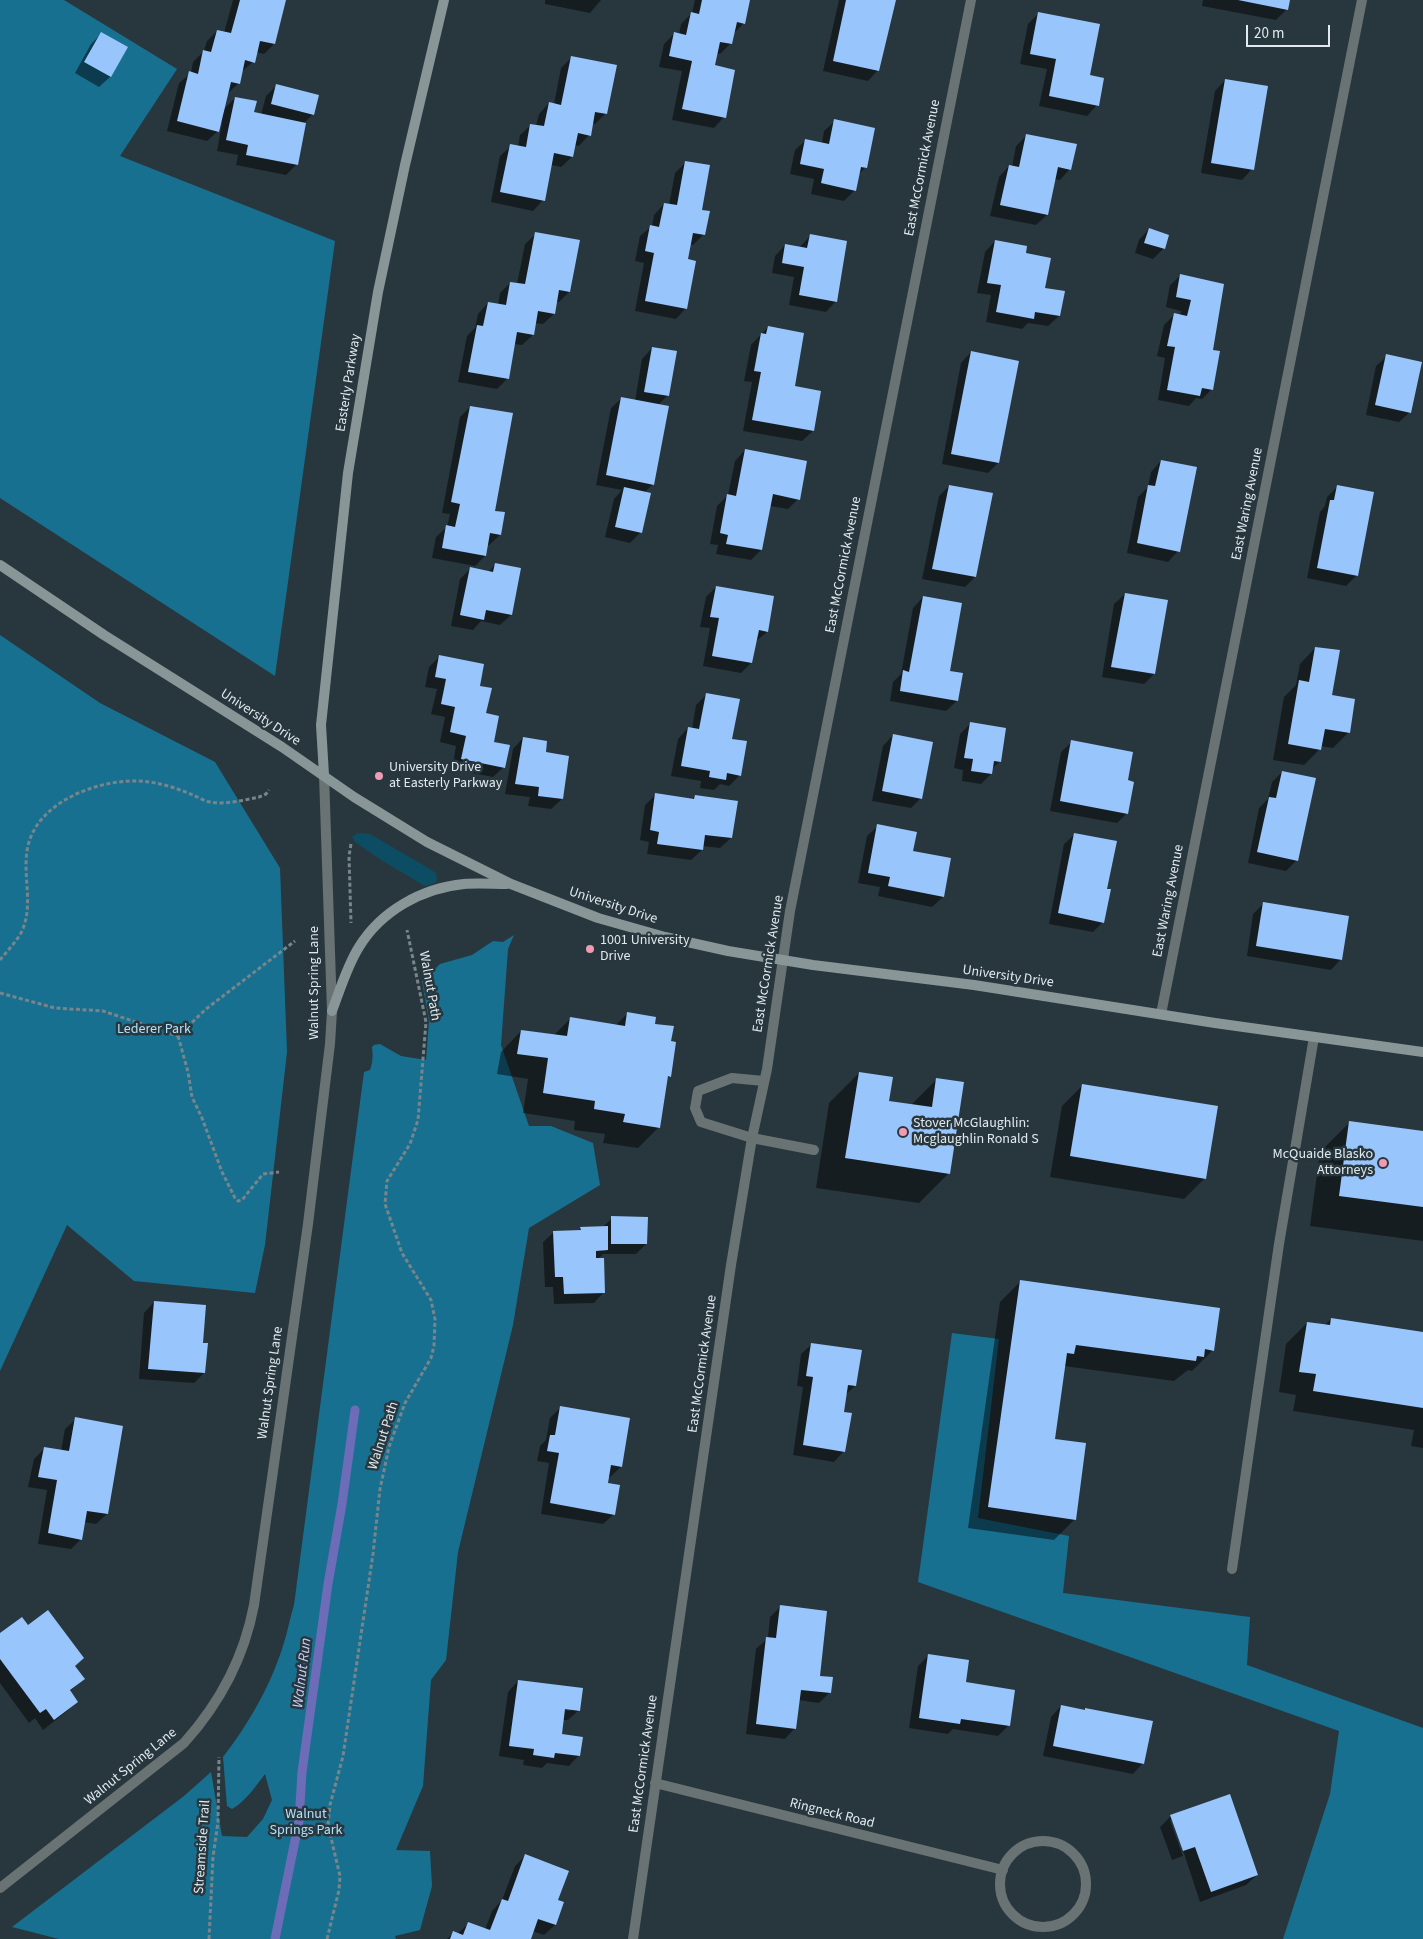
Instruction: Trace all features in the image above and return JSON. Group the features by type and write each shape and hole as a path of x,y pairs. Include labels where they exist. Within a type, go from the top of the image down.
{"main road":[{"name":"Easterly Parkway","path":"324,776 321,725 348,473 378,292 405,165 444,0"},
{"name":"University Drive","path":"0,565 104,635 324,776 354,798 427,842 511,884 598,918 728,951 782,960 974,985 1423,1052"},
{"path":"332,1011 358,948 372,928 394,910 416,897 448,887 466,884 511,884"}],"street":[{"name":"East McCormick Avenue","path":"633,1939 731,1265 752,1138 764,1081 782,960 816,771 971,0"},
{"name":"East Waring Avenue","path":"1161,1014 1362,0"},
{"name":"Walnut Spring Lane","path":"0,1888 184,1743 217,1701 245,1644 255,1595 301,1275 327,1077 332,1011 324,776"},
{"path":"1232,1569 1279,1244 1314,1037"},
{"path":"764,1081 732,1078 698,1092 695,1108 701,1122 752,1138 814,1150"},
{"name":"Ringneck Road","path":"655,1783 1003,1870"},
{"path":"1038,1841 1054,1842 1068,1849 1079,1861 1086,1875 1086,1891 1080,1906 1070,1918 1056,1925 1040,1927 1025,1923 1012,1914 1004,1900 1000,1885 1003,1870 1010,1856 1023,1846 1038,1841"}],"path":[{"path":"0,960 20,934 25,921 28,904 27,854 30,840 39,819 51,808 74,796 111,782 155,783 211,802 260,797 269,790"},
{"path":"351,844 351,928"},
{"name":"Walnut Path","path":"327,1939 339,1890 340,1876 328,1825 330,1805 342,1756 373,1554 380,1489 390,1447 405,1404 431,1358 434,1346 435,1319 431,1300 402,1253 385,1204 387,1182 410,1144 418,1120 426,1030 423,1004 407,930"},
{"path":"178,1036 206,1009 295,941"},
{"path":"0,993 54,1008 103,1011 178,1036"},
{"path":"178,1036 188,1072 192,1097 222,1172 235,1198 238,1201 242,1200 263,1174 278,1172"},
{"name":"Streamside Trail","path":"209,1939 213,1857 218,1822 219,1757"}],"shaded area":[{"path":"358,833 370,834 430,869 436,873 437,880 435,883 425,886 381,860 355,842 352,837"}],"green space":[{"path":"0,0 64,0 177,69 120,156 335,241 275,676 0,498"},
{"name":"Lederer Park","path":"0,635 100,703 215,762 280,868 287,1052 265,1245 255,1293 134,1281 67,1225 0,1371"},
{"name":"Walnut Springs Park","path":"514,935 508,949 501,1045 529,1126 551,1126 593,1143 600,1185 529,1228 513,1325 458,1552 446,1660 431,1680 423,1786 396,1850 430,1851 432,1886 420,1930 395,1936 396,1939 59,1939 12,1927 184,1796 211,1772 222,1836 247,1837 263,1819 272,1800 265,1774 246,1798 232,1809 227,1806 223,1757 263,1695 282,1649 294,1605 364,1072 370,1070 372,1047 374,1045 380,1044 401,1056 426,1060 429,1021 422,981 440,964 472,955 493,941 503,942"},
{"path":"952,1333 999,1339 978,1518 1069,1536 1063,1593 1250,1617 1247,1665 1423,1728 1423,1939 1283,1939 1330,1794 1339,1731 918,1582"}],"building":[{"path":"240,0 286,0 275,44 260,41 255,63 245,60 240,84 231,82 219,132 177,121 189,71 198,74 203,50 211,52 217,30 231,33"},
{"path":"702,0 750,0 745,24 737,22 732,44 720,42 715,65 735,70 726,118 682,109 692,61 669,56 674,32 686,35 691,12 699,14"},
{"path":"846,0 896,0 879,71 833,61"},
{"path":"1238,0 1290,0 1288,10"},
{"path":"1038,12 1100,24 1090,75 1104,78 1099,106 1049,96 1056,59 1030,54"},
{"path":"101,32 128,47 111,77 84,62"},
{"path":"571,56 617,65 607,114 595,112 591,136 578,133 573,157 554,153 545,201 500,192 510,144 526,147 530,124 544,126 549,102 561,105"},
{"path":"1225,79 1268,86 1254,170 1211,163"},
{"path":"276,84 319,95 314,115 271,104"},
{"path":"235,97 257,101 254,112 306,123 298,165 246,155 248,145 226,140"},
{"path":"834,119 875,128 867,168 861,167 856,191 821,183 824,169 800,164 805,139 829,144"},
{"path":"1026,134 1077,144 1071,170 1058,167 1048,215 1000,205 1009,165 1019,167"},
{"path":"685,161 710,165 702,210 710,211 705,235 693,233 688,259 696,261 687,309 645,301 654,253 645,251 650,225 659,227 664,203 677,205"},
{"path":"1149,228 1169,235 1165,249 1144,243"},
{"path":"535,232 580,240 570,292 559,290 555,314 538,311 534,335 517,332 509,379 468,372 477,325 483,326 488,302 506,305 510,282 525,284"},
{"path":"810,234 847,241 837,302 799,295 804,267 782,263 785,244 807,248"},
{"path":"995,240 1027,246 1026,253 1051,258 1045,288 1065,291 1060,316 1035,312 1034,319 996,312 1001,285 987,283"},
{"path":"1180,274 1224,284 1213,350 1220,351 1213,390 1202,388 1200,396 1167,390 1175,347 1167,346 1174,313 1187,316 1191,300 1176,297"},
{"path":"768,326 804,333 795,386 821,391 814,431 752,420 761,372 754,371 761,333 766,334"},
{"path":"652,347 677,351 669,396 644,392"},
{"path":"971,351 1019,361 999,463 951,454"},
{"path":"1386,354 1422,362 1411,413 1375,405"},
{"path":"621,397 669,406 654,485 606,475"},
{"path":"470,406 513,413 495,511 505,512 501,535 490,533 486,556 442,548 446,525 455,527 460,504 451,502"},
{"path":"745,449 807,461 800,500 773,494 762,550 726,544 728,535 720,533 727,494 736,496"},
{"path":"1161,460 1197,467 1180,552 1137,543 1148,485 1155,486"},
{"path":"949,485 993,493 976,577 932,569"},
{"path":"1337,485 1374,492 1358,576 1317,568 1330,500 1334,500"},
{"path":"624,487 651,493 642,533 615,527"},
{"path":"495,563 521,568 512,615 486,610 484,620 460,615 470,567 493,572"},
{"path":"716,586 774,596 768,632 759,630 752,663 712,656 719,618 710,617"},
{"path":"1125,593 1168,600 1155,674 1111,667"},
{"path":"923,596 962,603 950,671 963,673 958,701 900,691 903,670 909,672"},
{"path":"1315,647 1340,650 1332,695 1355,699 1350,733 1325,729 1321,750 1288,744 1299,680 1309,682"},
{"path":"439,655 484,664 480,686 492,688 486,713 499,716 494,742 510,745 505,768 461,759 466,736 450,732 455,707 441,704 446,679 435,677"},
{"path":"706,693 740,699 732,739 747,741 741,776 727,773 726,780 709,777 710,771 681,766 688,727 699,729"},
{"path":"970,722 1006,728 1001,762 994,761 992,774 971,771 973,759 964,758"},
{"path":"893,734 933,742 922,799 882,791"},
{"path":"523,737 547,741 546,752 569,756 563,799 538,796 539,787 515,784"},
{"path":"1071,740 1133,752 1128,780 1134,782 1128,814 1060,801"},
{"path":"1282,771 1316,778 1298,861 1257,852 1269,797 1276,798"},
{"path":"655,793 694,799 695,795 738,801 732,838 705,835 703,850 657,844 659,832 650,830"},
{"path":"877,824 917,832 913,851 951,858 944,897 888,886 890,877 868,873"},
{"path":"1074,833 1117,841 1107,889 1111,889 1104,923 1058,913"},
{"path":"1263,902 1349,916 1342,960 1256,946"},
{"path":"627,1012 656,1017 655,1024 674,1026 671,1041 676,1042 671,1077 668,1076 660,1128 623,1122 625,1114 594,1109 595,1101 543,1093 548,1058 517,1054 521,1030 567,1036 570,1017 625,1026"},
{"name":"Stover McGlaughlin: Mcglaughlin Ronald S","path":"859,1072 893,1077 889,1101 932,1107 936,1078 964,1082 950,1174 845,1158"},
{"path":"1082,1084 1218,1106 1206,1179 1070,1156"},
{"name":"McQuaide Blasko Attorneys","path":"1349,1121 1423,1131 1423,1207 1339,1196"},
{"path":"611,1216 648,1217 647,1244 611,1244"},
{"path":"608,1226 608,1250 596,1251 596,1258 604,1258 605,1293 564,1294 563,1277 555,1277 553,1231 581,1230 580,1227"},
{"path":"1020,1280 1220,1308 1214,1351 1205,1349 1204,1357 1197,1356 1196,1361 1076,1345 1074,1354 1067,1353 1055,1439 1086,1443 1076,1520 988,1507"},
{"path":"154,1301 206,1305 203,1343 208,1343 205,1373 148,1369"},
{"path":"1331,1318 1423,1332 1423,1408 1313,1391 1316,1374 1299,1372 1307,1322 1330,1325"},
{"path":"811,1343 862,1350 856,1386 848,1385 844,1412 852,1413 845,1452 803,1445 813,1377 806,1376"},
{"path":"560,1406 630,1418 622,1467 611,1465 608,1483 620,1485 615,1515 550,1503 559,1453 547,1451 550,1435 555,1435"},
{"path":"75,1417 123,1426 108,1514 87,1511 82,1540 48,1533 57,1480 38,1477 44,1447 69,1451"},
{"path":"780,1605 827,1611 820,1676 833,1677 831,1693 801,1690 796,1729 756,1724 766,1637 776,1638"},
{"path":"48,1610 84,1658 75,1666 85,1679 70,1690 78,1702 54,1720 46,1709 40,1713 0,1659 0,1633 22,1617 28,1625"},
{"path":"928,1654 969,1660 966,1682 1015,1690 1010,1726 961,1719 960,1724 919,1718"},
{"path":"518,1680 583,1688 580,1711 565,1709 562,1734 583,1737 580,1756 555,1753 554,1758 533,1755 534,1749 509,1746"},
{"path":"1061,1705 1153,1721 1144,1764 1053,1746"},
{"path":"1230,1794 1258,1875 1211,1892 1195,1847 1183,1851 1170,1815"},
{"path":"525,1854 569,1871 558,1900 564,1902 556,1925 538,1919 531,1939 450,1939 453,1931 463,1935 468,1922 490,1930 502,1899 508,1901"}],"waterway":[{"name":"Walnut Run","path":"275,1939 299,1821 302,1772 328,1584 342,1504 355,1410"}],"place":[{"name":"University Drive at Easterly Parkway","path":"379,776"},
{"name":"1001 University Drive","path":"590,949"},
{"name":"Stover McGlaughlin: Mcglaughlin Ronald S","path":"903,1132"},
{"name":"McQuaide Blasko Attorneys","path":"1383,1163"}]}
